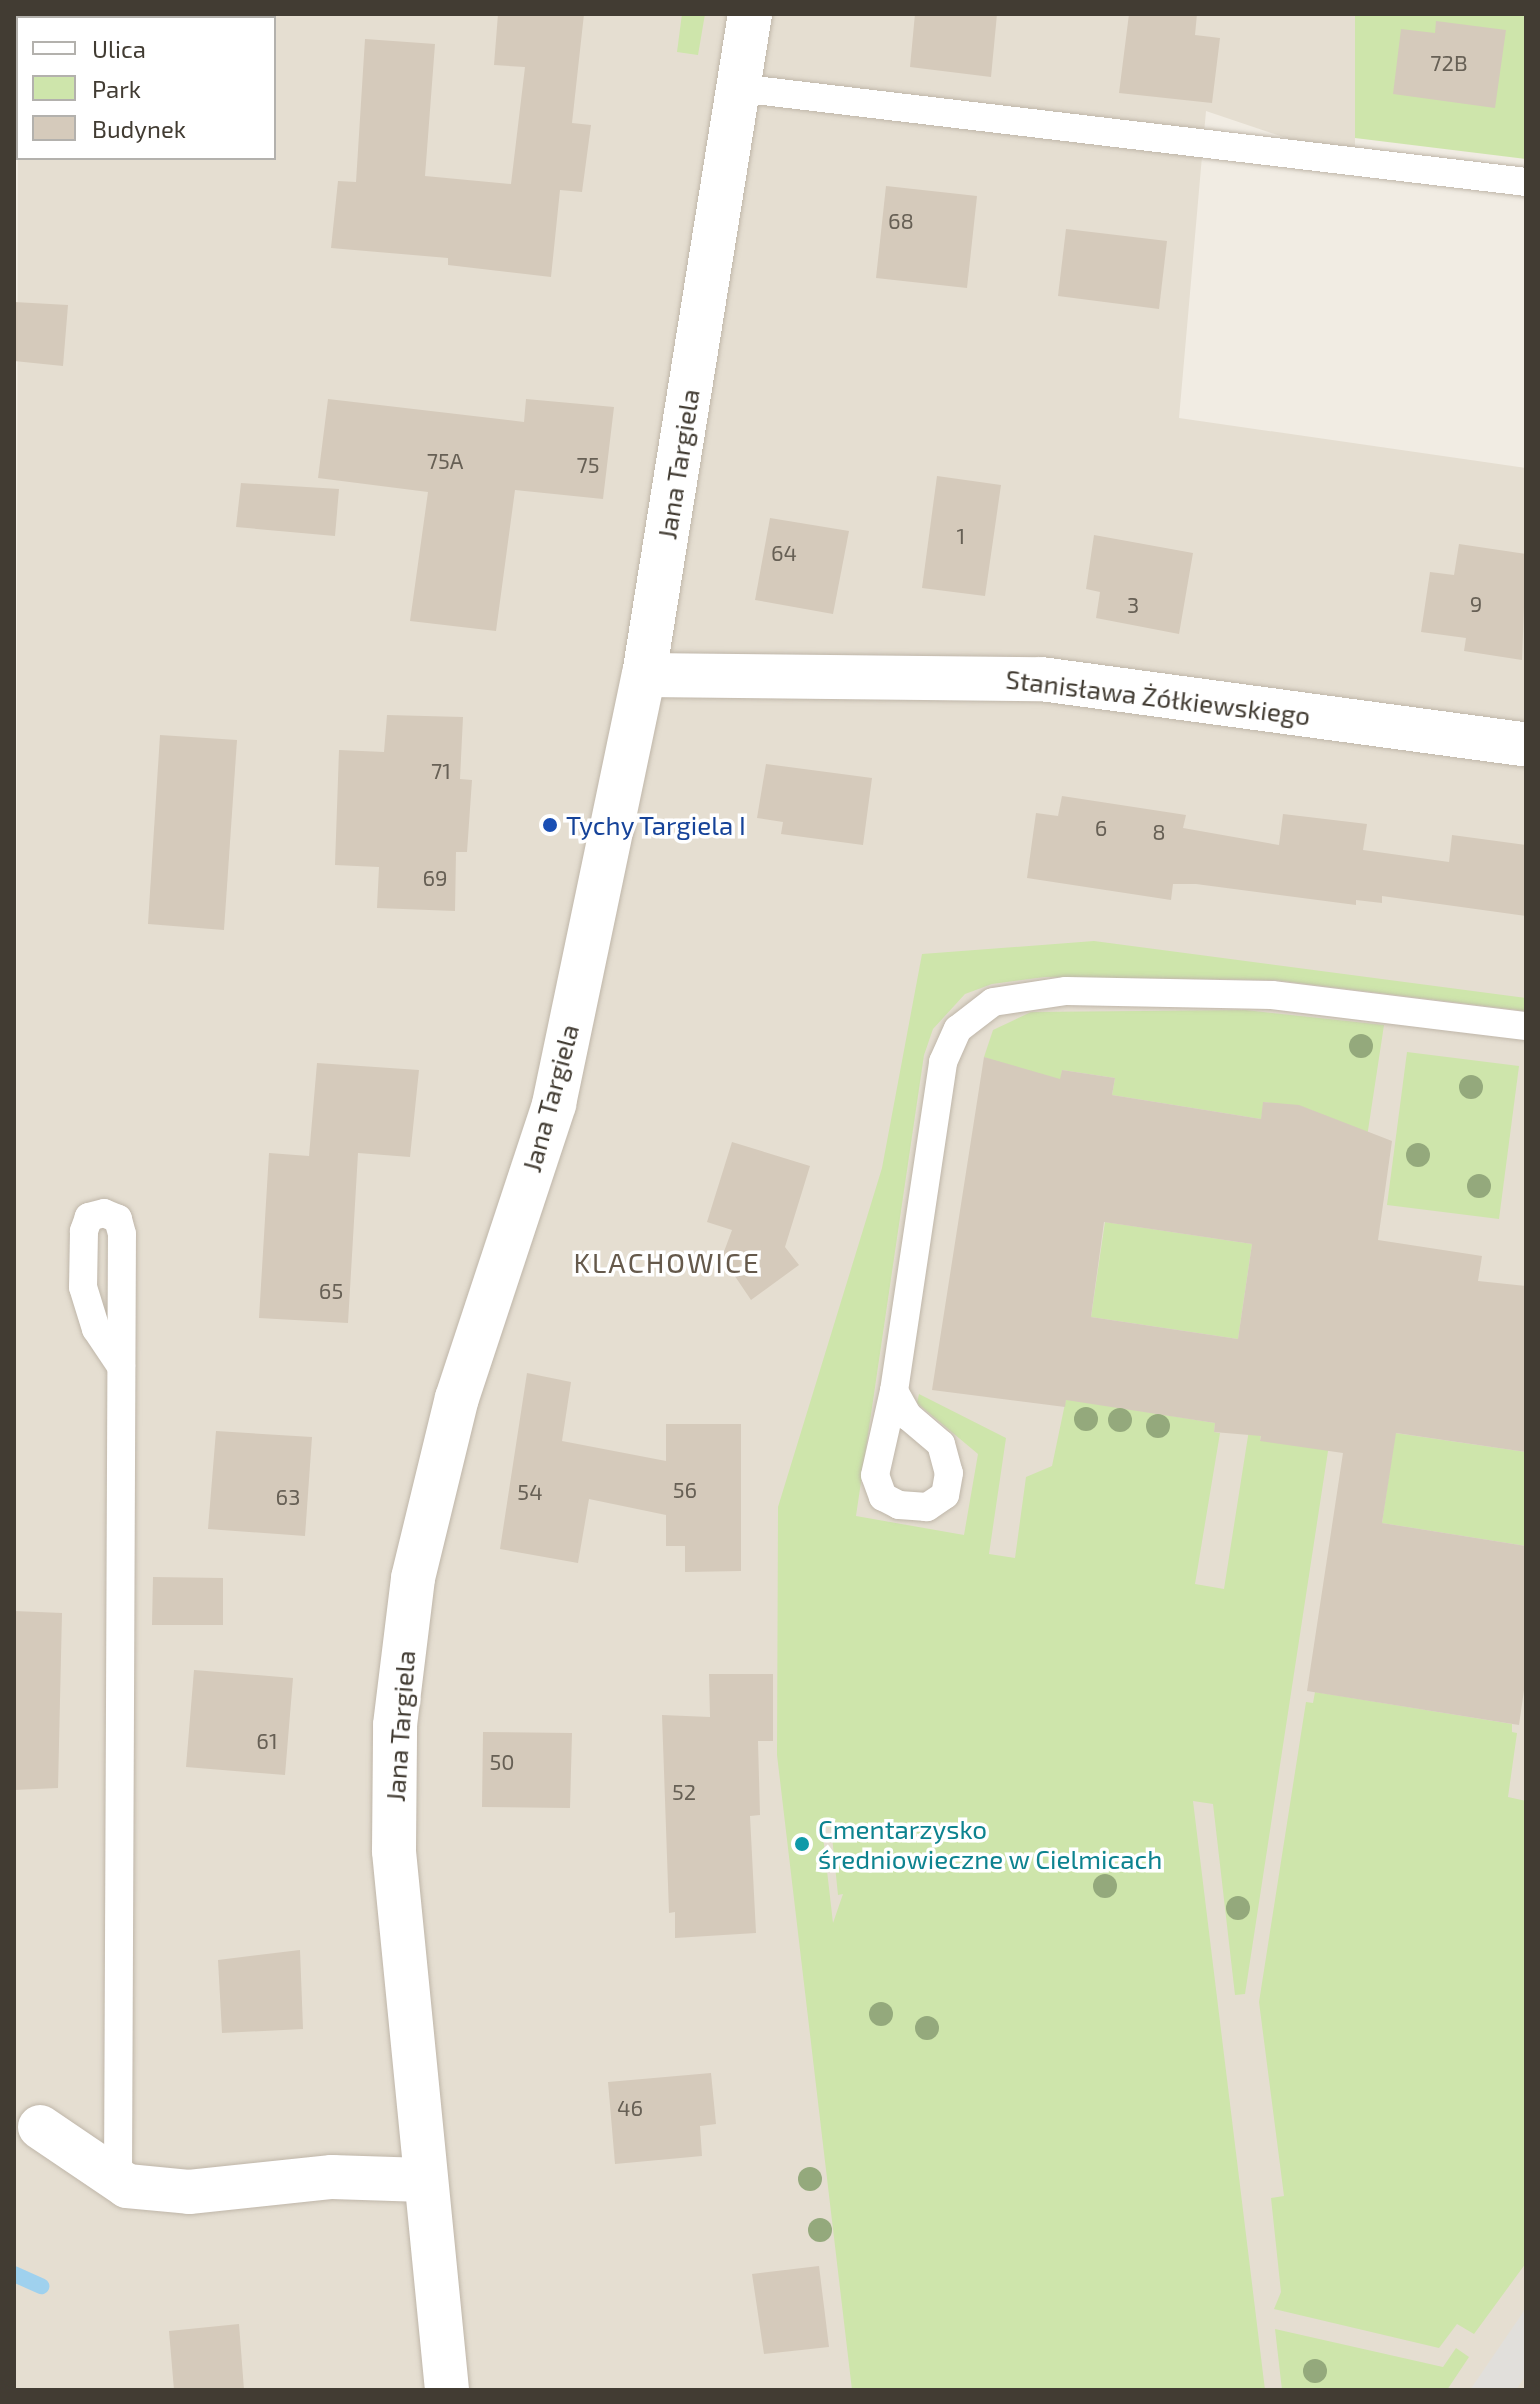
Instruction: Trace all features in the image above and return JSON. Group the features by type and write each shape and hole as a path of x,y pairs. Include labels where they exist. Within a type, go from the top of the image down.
{"street":[{"name":"Jana Targiela","path":"447,2390 394,1851 395,1725 413,1578 457,1398 554,1104 644,675 750,14"},
{"name":"Stanisława Żółkiewskiego","path":"644,675 1041,679 1526,745"},
{"path":"40,2127 118,2181 189,2192 332,2177 424,2180"}],"lane":[{"path":"738,88 1526,182"},
{"path":"894,1391 943,1062 958,1029 993,1002 1066,991 1272,995 1526,1026"},
{"path":"118,2181 121,1366"}],"shaded area":[{"path":"1355,14 1355,161 1206,111 1179,418 1526,468 1526,2390 14,2390 18,160 276,160 276,16 18,16"},
{"path":"1526,2308 1526,2375 1516,2390 1470,2390"}],"green space":[{"path":"682,14 705,14 698,55 677,52"},
{"path":"1355,14 1526,14 1526,159 1355,138"},
{"path":"1094,941 1526,998 1526,1011 1275,980 1045,977 992,984 965,994 933,1029 924,1055 856,1516 964,1535 978,1454 917,1403 919,1394 1006,1438 989,1554 1015,1558 1026,1477 1052,1466 1066,1399 1215,1423 1214,1432 1220,1433 1195,1584 1224,1589 1251,1417 1264,1419 1260,1440 1330,1438 1245,1994 1235,1995 1213,1804 1193,1801 1265,2390 852,2390 777,1755 778,1507 882,1168 922,954","holes":["822,1827 831,1827 838,1895 843,1894 833,1923"]},
{"path":"1245,1010 1384,1025 1367,1137 1311,1110 1264,1102 1261,1119 1112,1095 1115,1078 1062,1070 1060,1087 984,1057 993,1030 1031,1012"},
{"path":"1407,1052 1519,1066 1499,1219 1387,1205"},
{"path":"1105,1222 1252,1244 1238,1339 1091,1317"},
{"path":"1395,1433 1526,1452 1526,1546 1382,1523"},
{"path":"1315,1692 1512,1724 1512,1732 1517,1733 1508,1797 1526,1801 1526,2263 1474,2334 1457,2324 1439,2348 1274,2309 1281,2292 1271,2198 1284,2196 1259,2002 1306,1702 1313,1703"},
{"path":"1275,2329 1443,2367 1456,2348 1469,2357 1447,2390 1282,2390"}],"building":[{"path":"498,14 584,14 572,123 591,125 582,192 560,190 551,277 448,265 448,258 331,248 338,181 356,182 365,39 435,44 425,176 511,184 525,67 494,65"},
{"path":"915,14 997,14 991,77 910,67"},
{"path":"1129,14 1197,14 1195,35 1220,38 1212,103 1119,93"},
{"path":"1436,21 1506,30 1495,108 1393,94 1401,29 1435,33"},
{"path":"886,186 977,196 967,288 876,278"},
{"path":"1066,229 1167,241 1159,309 1058,296"},
{"path":"14,302 68,305 63,366 14,361"},
{"path":"328,399 524,422 526,399 614,407 603,499 515,490 496,631 410,621 428,492 318,478"},
{"path":"937,476 1001,485 985,596 922,588"},
{"path":"241,483 339,489 335,536 236,527"},
{"path":"770,518 849,531 833,614 755,600"},
{"path":"1094,535 1193,553 1179,634 1096,618 1100,592 1086,589"},
{"path":"1459,544 1526,554 1522,660 1464,651 1466,638 1421,632 1430,572 1454,575"},
{"path":"387,715 463,717 460,779 472,780 467,852 456,852 455,911 377,908 379,867 335,865 339,750 384,752"},
{"path":"160,735 237,740 224,930 148,924"},
{"path":"766,764 872,778 863,845 781,834 783,822 757,818"},
{"path":"1062,796 1186,815 1183,828 1279,845 1283,814 1367,824 1363,850 1449,862 1452,835 1526,845 1526,916 1382,896 1382,903 1356,900 1356,905 1196,884 1173,884 1171,900 1027,878 1036,813 1058,816"},
{"path":"984,1057 1060,1079 1062,1070 1115,1078 1112,1095 1261,1119 1263,1102 1299,1105 1392,1141 1378,1240 1482,1256 1478,1281 1526,1286 1526,1452 1396,1433 1382,1523 1526,1546 1526,1676 1519,1725 1307,1691 1343,1453 1260,1441 1261,1436 1214,1432 1215,1423 1066,1400 1065,1407 932,1390","holes":["1104,1222 1252,1244 1238,1339 1091,1317"]},
{"path":"317,1063 419,1070 410,1157 358,1153 348,1323 259,1318 269,1153 309,1156"},
{"path":"732,1142 810,1166 785,1247 799,1265 751,1300 722,1257 732,1230 707,1222"},
{"path":"527,1373 571,1382 562,1441 666,1461 666,1424 741,1424 741,1571 685,1572 685,1546 666,1546 666,1515 589,1499 578,1563 500,1549"},
{"path":"216,1431 312,1437 305,1536 208,1529"},
{"path":"153,1577 223,1578 223,1625 152,1625"},
{"path":"14,1611 62,1613 58,1788 14,1790"},
{"path":"194,1670 293,1678 285,1775 186,1767"},
{"path":"709,1674 773,1674 773,1741 758,1741 760,1815 750,1816 756,1933 675,1938 675,1912 669,1913 662,1715 710,1717"},
{"path":"483,1732 572,1733 570,1808 482,1807"},
{"path":"300,1950 303,2029 222,2033 218,1960"},
{"path":"711,2073 716,2124 700,2126 702,2156 615,2164 608,2082"},
{"path":"819,2266 829,2347 764,2354 752,2274"},
{"path":"239,2324 244,2390 174,2390 169,2331"}],"waterway":[{"path":"14,2274 41,2286"}],"place":[{"name":"Tychy Targiela I","path":"550,825"},
{"name":"Cmentarzysko średniowieczne w Cielmicach","path":"802,1844"}],"district":[{"name":"KLACHOWICE","path":"667,1262"}]}
